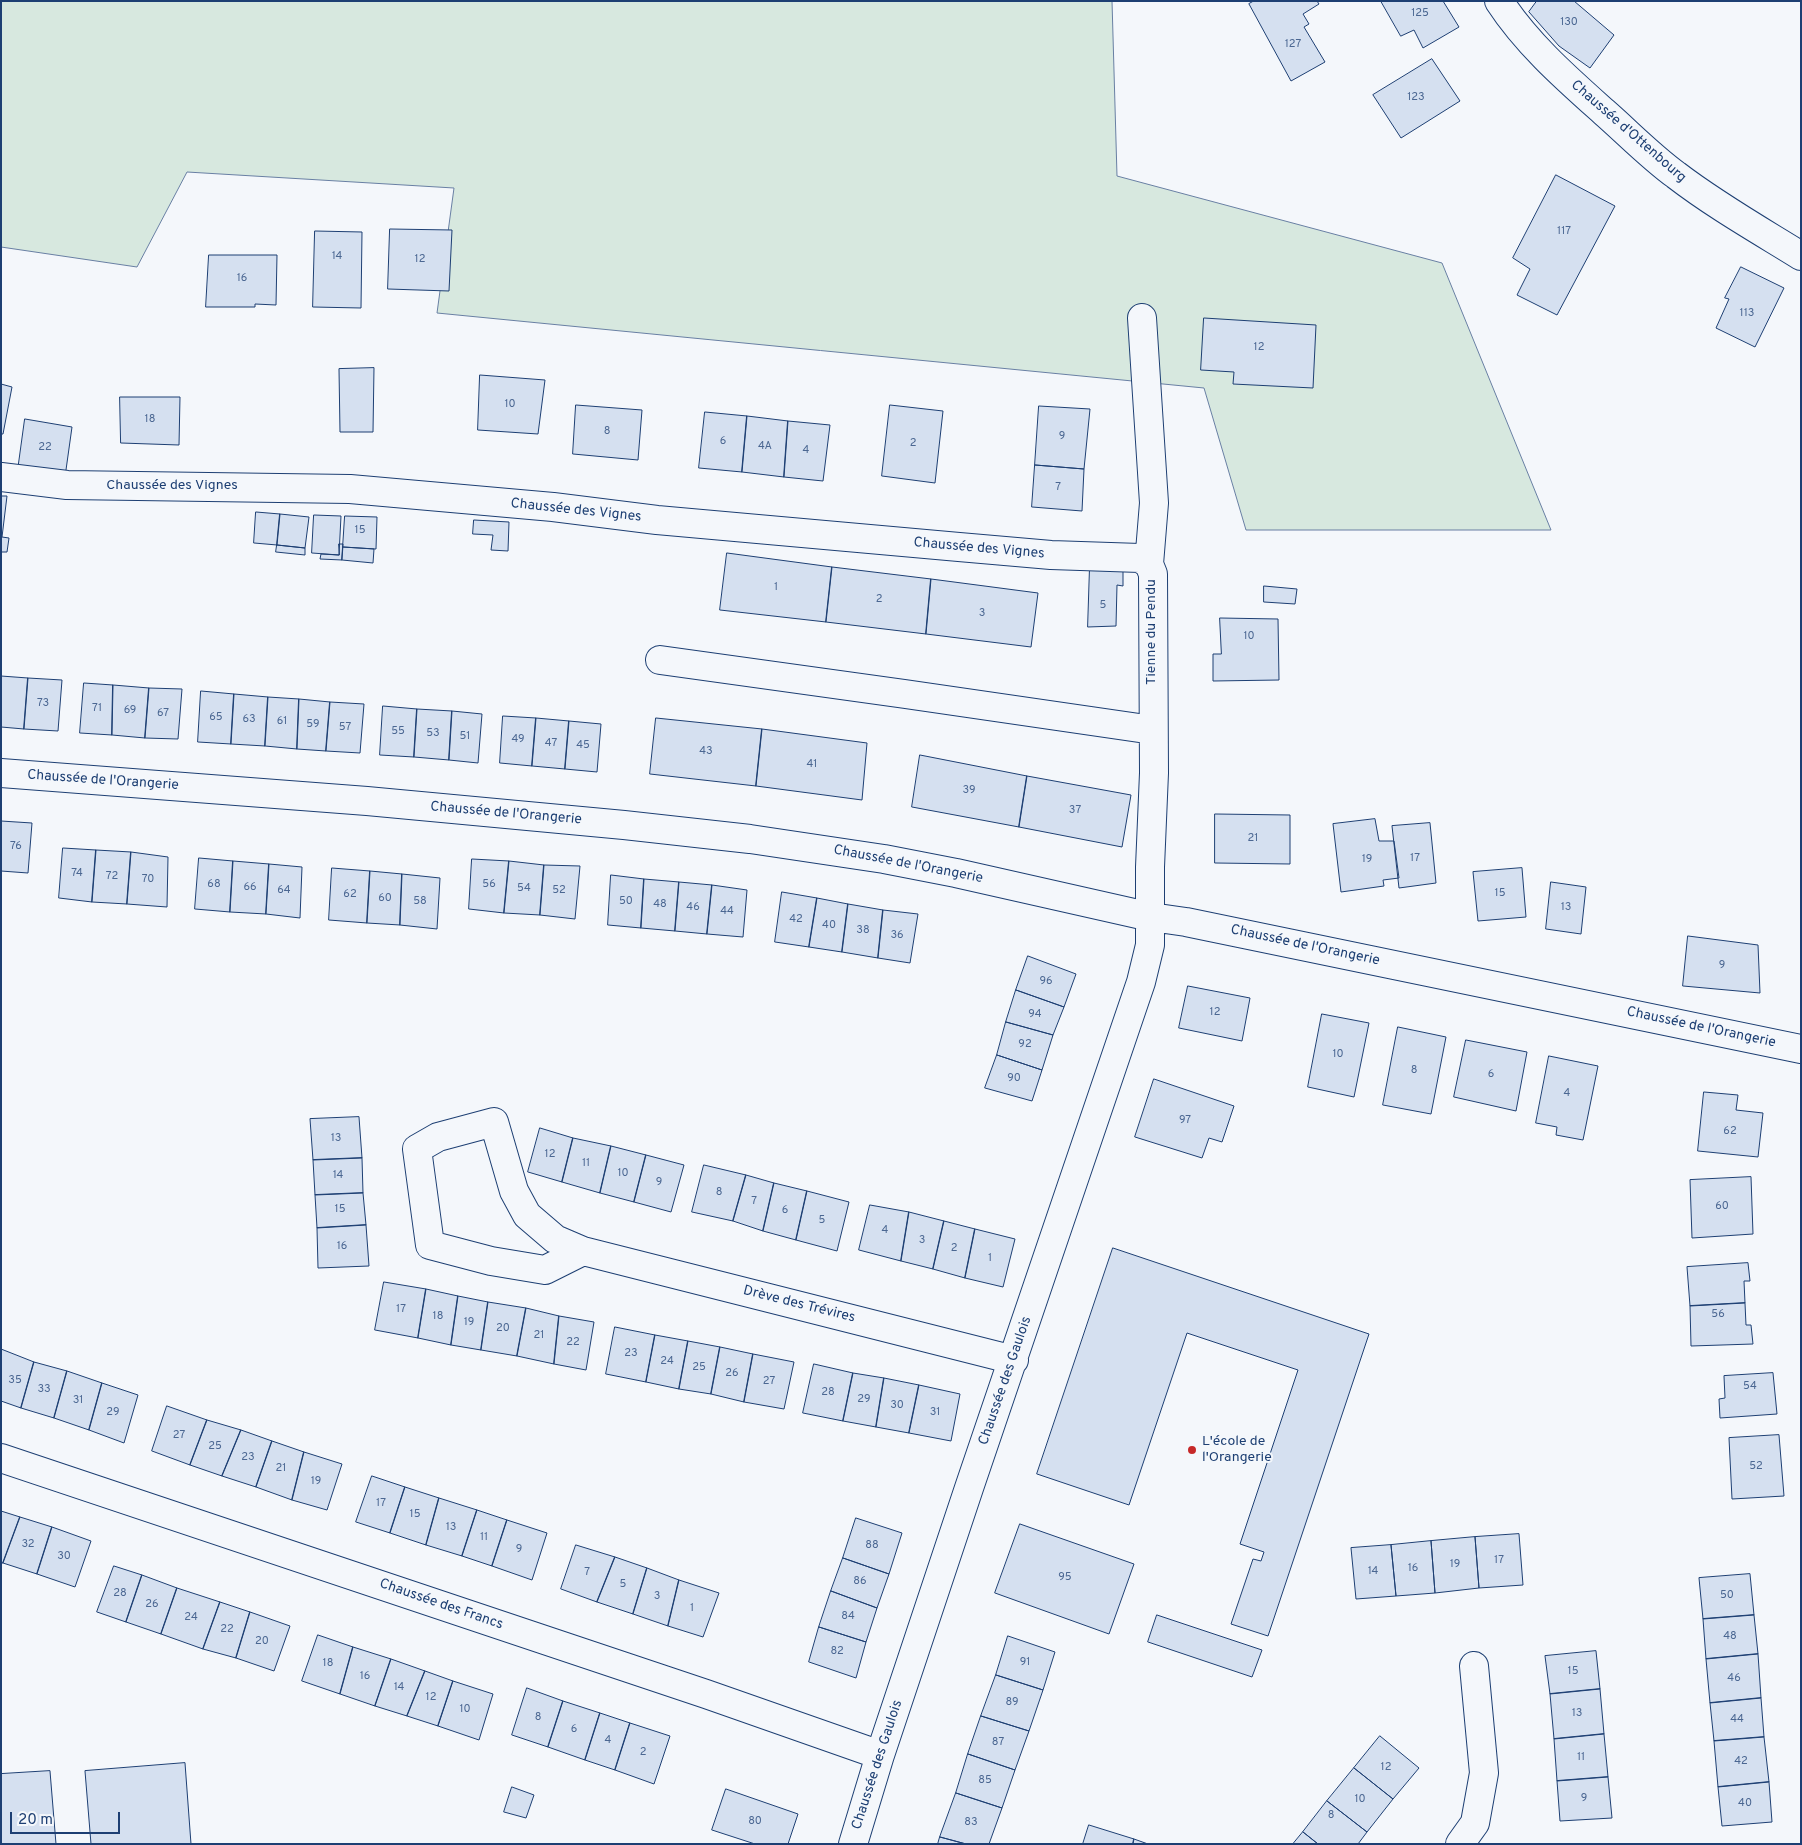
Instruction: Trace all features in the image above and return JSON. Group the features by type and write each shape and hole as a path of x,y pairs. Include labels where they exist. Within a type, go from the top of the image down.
{"street":[{"name":"Chaussée d'Ottenbourg","path":"1499,1 1524,34 1561,75 1648,152 1708,198 1801,256"},
{"name":"Tienne du Pendu","path":"1142,318 1154,503 1149,564 1153,574 1153,791 1150,916"},
{"name":"Chaussée des Vignes","path":"1,476 67,486 350,488 657,520 959,547 1075,556 1140,558 1149,564"},
{"path":"660,660 1153,730"},
{"name":"Chaussée de l'Orangerie","path":"1,773 367,801 624,825 750,839 884,859 1150,916 1801,1049"},
{"name":"Chaussée des Gaulois","path":"852,1844 1086,1139 1141,982 1150,945 1150,916"},
{"name":"Drève des Trévires","path":"584,1251 545,1270 491,1261 430,1245 417,1149 438,1137 494,1122 514,1191 527,1215 555,1239 584,1251 1014,1360"},
{"name":"Chaussée des Francs","path":"1,1458 696,1691 880,1755"},
{"path":"1460,1844 1475,1823 1484,1773 1474,1666"}],"shaded area":[{"path":"1,1 1112,1 1117,176 1442,263 1551,530 1246,530 1204,388 437,313 454,188 187,172 137,267 1,247"}],"building":[{"path":"1254,1 1317,1 1319,4 1303,14 1309,24 1304,27 1325,62 1291,81 1249,4"},
{"path":"1381,1 1443,1 1459,27 1423,48 1414,30 1401,36"},
{"path":"1537,1 1574,1 1614,35 1590,68 1559,46 1529,12"},
{"path":"1432,59 1460,101 1401,138 1373,95"},
{"path":"1556,175 1615,206 1557,315 1517,295 1530,269 1513,258"},
{"path":"390,229 452,230 449,291 388,289"},
{"path":"315,231 362,232 361,308 313,307"},
{"path":"209,255 277,255 276,305 255,304 255,307 206,307"},
{"path":"1741,267 1784,288 1755,347 1716,328 1729,299 1725,298"},
{"path":"1204,318 1316,325 1313,388 1233,384 1234,372 1201,370"},
{"path":"374,368 373,432 340,432 339,369"},
{"path":"480,375 545,380 538,434 478,430"},
{"path":"1,384 12,387 3,434 1,434"},
{"path":"120,397 180,397 179,445 121,443"},
{"path":"576,405 642,410 638,460 573,454"},
{"path":"890,405 943,411 935,483 882,476"},
{"path":"1039,406 1090,409 1084,469 1035,465"},
{"path":"705,412 747,416 742,472 699,468"},
{"path":"747,416 788,421 784,477 742,472"},
{"path":"25,419 72,427 65,477 18,470"},
{"path":"788,421 830,425 823,481 784,477"},
{"path":"1035,465 1084,469 1082,511 1032,507"},
{"path":"1,496 7,496 2,537 9,538 7,552 1,552"},
{"path":"256,512 280,514 277,545 254,543"},
{"path":"280,514 309,517 305,548 277,545"},
{"path":"314,515 341,516 339,555 312,553"},
{"path":"345,516 377,517 376,549 343,547"},
{"path":"474,520 509,522 508,551 491,550 493,535 473,534"},
{"path":"339,544 343,544 342,560 320,559 321,554 339,555"},
{"path":"277,545 305,548 305,555 276,552"},
{"path":"343,547 374,549 373,563 342,560"},
{"path":"727,553 832,567 826,622 720,610"},
{"path":"1090,565 1123,568 1123,586 1117,585 1116,626 1088,627"},
{"path":"832,567 931,579 926,634 826,622"},
{"path":"931,579 1038,593 1031,647 926,634"},
{"path":"1264,586 1297,589 1295,604 1264,602"},
{"path":"1220,618 1278,619 1279,680 1213,681 1213,654 1221,654"},
{"path":"1,676 28,678 24,729 1,727"},
{"path":"28,678 62,680 58,731 24,729"},
{"path":"84,683 113,685 112,735 80,733"},
{"path":"113,685 149,688 145,738 112,735"},
{"path":"149,688 182,689 178,739 145,738"},
{"path":"201,691 234,694 231,744 198,742"},
{"path":"234,694 268,697 265,746 231,744"},
{"path":"268,697 299,699 297,749 265,746"},
{"path":"299,699 330,702 326,751 297,749"},
{"path":"330,702 364,704 360,753 326,751"},
{"path":"383,706 417,709 414,757 380,755"},
{"path":"417,709 452,711 449,760 414,757"},
{"path":"452,711 482,714 478,763 449,760"},
{"path":"503,716 536,718 532,766 500,763"},
{"path":"536,718 569,721 565,769 532,766"},
{"path":"656,718 762,729 756,786 650,774"},
{"path":"569,721 601,724 597,772 565,769"},
{"path":"762,729 867,743 862,800 756,786"},
{"path":"920,755 1027,776 1019,827 912,807"},
{"path":"1027,776 1131,795 1122,847 1019,827"},
{"path":"1215,814 1290,815 1290,864 1215,863"},
{"path":"1375,819 1379,841 1394,841 1399,878 1383,880 1384,886 1341,892 1333,824"},
{"path":"1,821 32,823 28,873 1,871"},
{"path":"1430,823 1436,883 1399,888 1392,826"},
{"path":"63,848 96,850 92,902 59,898"},
{"path":"96,850 131,852 127,904 92,902"},
{"path":"131,852 168,857 167,907 127,904"},
{"path":"199,858 233,861 230,912 195,909"},
{"path":"472,859 509,861 504,913 469,909"},
{"path":"233,861 269,864 266,914 230,912"},
{"path":"509,861 544,865 540,915 504,913"},
{"path":"269,864 302,867 300,918 266,914"},
{"path":"544,865 580,866 575,919 540,915"},
{"path":"332,868 370,871 367,923 329,920"},
{"path":"1522,868 1526,917 1478,921 1473,872"},
{"path":"370,871 402,874 400,925 367,923"},
{"path":"402,874 440,878 437,929 400,925"},
{"path":"611,875 644,879 641,928 608,925"},
{"path":"644,879 679,882 675,931 641,928"},
{"path":"679,882 712,885 707,934 675,931"},
{"path":"1551,882 1586,887 1581,934 1546,929"},
{"path":"712,885 747,890 743,937 707,934"},
{"path":"782,892 817,898 809,947 775,942"},
{"path":"817,898 848,904 842,952 809,947"},
{"path":"848,904 883,910 878,958 842,952"},
{"path":"883,910 918,914 910,963 878,958"},
{"path":"1688,936 1758,945 1760,993 1683,986"},
{"path":"1028,956 1076,974 1064,1007 1016,990"},
{"path":"1188,986 1250,998 1242,1041 1179,1028"},
{"path":"1016,990 1064,1007 1053,1035 1006,1022"},
{"path":"1322,1014 1369,1023 1354,1097 1308,1087"},
{"path":"1006,1022 1053,1035 1042,1070 997,1055"},
{"path":"1398,1027 1446,1037 1431,1114 1383,1105"},
{"path":"1466,1040 1527,1052 1516,1111 1454,1097"},
{"path":"997,1055 1042,1070 1032,1101 985,1088"},
{"path":"1549,1056 1598,1066 1583,1140 1556,1135 1557,1127 1536,1123"},
{"path":"1154,1079 1234,1106 1222,1142 1209,1138 1202,1158 1135,1137"},
{"path":"1704,1092 1738,1095 1736,1110 1763,1113 1758,1157 1698,1151"},
{"path":"359,1117 362,1158 313,1160 310,1119"},
{"path":"540,1128 573,1138 562,1182 528,1172"},
{"path":"573,1138 611,1146 600,1193 562,1182"},
{"path":"611,1146 646,1155 634,1202 600,1193"},
{"path":"646,1155 684,1165 671,1212 634,1202"},
{"path":"362,1158 363,1193 315,1195 313,1160"},
{"path":"704,1165 746,1175 733,1221 692,1212"},
{"path":"746,1175 774,1183 763,1231 733,1221"},
{"path":"1751,1177 1753,1234 1692,1238 1690,1180"},
{"path":"774,1183 807,1191 796,1240 763,1231"},
{"path":"807,1191 849,1202 837,1251 796,1240"},
{"path":"363,1193 366,1225 317,1228 315,1195"},
{"path":"870,1205 909,1212 901,1261 859,1250"},
{"path":"909,1212 944,1221 933,1269 901,1261"},
{"path":"944,1221 975,1229 965,1278 933,1269"},
{"path":"366,1225 369,1266 318,1268 317,1228"},
{"path":"975,1229 1015,1239 1003,1287 965,1278"},
{"path":"1113,1248 1369,1334 1268,1636 1231,1624 1253,1559 1261,1561 1264,1552 1240,1544 1298,1370 1187,1333 1129,1505 1037,1474"},
{"path":"1748,1263 1750,1281 1744,1281 1745,1303 1690,1306 1687,1267"},
{"path":"384,1282 426,1289 418,1338 375,1330"},
{"path":"426,1289 458,1296 451,1345 418,1338"},
{"path":"458,1296 488,1302 481,1350 451,1345"},
{"path":"488,1302 526,1308 517,1356 481,1350"},
{"path":"1745,1303 1746,1325 1751,1325 1753,1344 1691,1346 1690,1306"},
{"path":"526,1308 559,1316 554,1364 517,1356"},
{"path":"559,1316 594,1322 586,1370 554,1364"},
{"path":"615,1327 655,1335 646,1382 606,1374"},
{"path":"655,1335 688,1341 679,1389 646,1382"},
{"path":"688,1341 720,1347 711,1394 679,1389"},
{"path":"720,1347 753,1354 744,1402 711,1394"},
{"path":"1,1349 34,1362 21,1408 1,1401"},
{"path":"753,1354 794,1362 784,1409 744,1402"},
{"path":"34,1362 67,1371 54,1418 21,1408"},
{"path":"814,1364 853,1373 843,1421 803,1413"},
{"path":"67,1371 102,1383 89,1430 54,1418"},
{"path":"853,1373 884,1378 876,1427 843,1421"},
{"path":"1773,1373 1777,1414 1720,1418 1719,1399 1725,1398 1724,1376"},
{"path":"884,1378 919,1385 909,1433 876,1427"},
{"path":"102,1383 138,1395 124,1443 89,1430"},
{"path":"919,1385 960,1394 951,1441 909,1433"},
{"path":"167,1406 207,1420 190,1465 152,1451"},
{"path":"207,1420 241,1430 222,1476 190,1465"},
{"path":"241,1430 272,1441 256,1487 222,1476"},
{"path":"1779,1435 1784,1496 1732,1499 1729,1438"},
{"path":"272,1441 304,1452 292,1500 256,1487"},
{"path":"304,1452 342,1464 327,1510 292,1500"},
{"path":"372,1476 405,1487 390,1533 356,1522"},
{"path":"405,1487 439,1498 426,1545 390,1533"},
{"path":"439,1498 477,1510 462,1556 426,1545"},
{"path":"477,1510 507,1520 492,1566 462,1556"},
{"path":"1,1511 20,1517 3,1563 1,1563"},
{"path":"20,1517 52,1527 37,1574 3,1563"},
{"path":"856,1518 902,1533 889,1574 843,1558"},
{"path":"507,1520 547,1533 532,1580 492,1566"},
{"path":"1020,1524 1134,1564 1109,1634 995,1593"},
{"path":"52,1527 91,1541 75,1587 37,1574"},
{"path":"1519,1534 1523,1585 1479,1588 1475,1537"},
{"path":"1475,1537 1479,1588 1435,1593 1431,1541"},
{"path":"1431,1541 1435,1593 1396,1596 1391,1545"},
{"path":"576,1545 615,1557 597,1602 561,1589"},
{"path":"1391,1545 1396,1596 1356,1599 1351,1548"},
{"path":"615,1557 647,1568 633,1614 597,1602"},
{"path":"843,1558 889,1574 877,1608 831,1591"},
{"path":"114,1566 142,1575 126,1622 97,1612"},
{"path":"647,1568 679,1580 668,1626 633,1614"},
{"path":"1750,1574 1754,1615 1703,1619 1699,1578"},
{"path":"142,1575 177,1588 161,1634 126,1622"},
{"path":"679,1580 719,1593 703,1637 668,1626"},
{"path":"177,1588 220,1602 203,1649 161,1634"},
{"path":"831,1591 877,1608 866,1642 819,1627"},
{"path":"220,1602 250,1612 236,1658 203,1649"},
{"path":"250,1612 290,1626 274,1671 236,1658"},
{"path":"1157,1615 1262,1650 1252,1677 1148,1642"},
{"path":"1754,1615 1758,1654 1706,1659 1703,1619"},
{"path":"819,1627 866,1642 856,1678 809,1662"},
{"path":"318,1635 353,1647 340,1694 302,1681"},
{"path":"1008,1636 1055,1652 1043,1690 996,1675"},
{"path":"353,1647 391,1659 375,1706 340,1694"},
{"path":"1596,1651 1600,1689 1550,1694 1545,1656"},
{"path":"1758,1654 1761,1698 1710,1703 1706,1659"},
{"path":"391,1659 425,1671 407,1716 375,1706"},
{"path":"425,1671 453,1681 438,1726 407,1716"},
{"path":"996,1675 1043,1690 1029,1731 981,1716"},
{"path":"453,1681 493,1694 479,1740 438,1726"},
{"path":"527,1688 563,1701 548,1747 512,1735"},
{"path":"1600,1689 1604,1734 1554,1739 1550,1694"},
{"path":"1761,1698 1764,1737 1714,1741 1710,1703"},
{"path":"563,1701 600,1713 585,1760 548,1747"},
{"path":"600,1713 630,1723 615,1770 585,1760"},
{"path":"981,1716 1029,1731 1015,1770 968,1754"},
{"path":"630,1723 670,1736 654,1784 615,1770"},
{"path":"1604,1734 1608,1777 1557,1781 1554,1739"},
{"path":"1380,1736 1419,1768 1393,1799 1354,1768"},
{"path":"1764,1737 1769,1782 1718,1787 1714,1741"},
{"path":"968,1754 1015,1770 1002,1808 956,1793"},
{"path":"185,1763 191,1844 91,1844 85,1771"},
{"path":"1354,1768 1393,1799 1367,1832 1327,1801"},
{"path":"50,1771 56,1844 1,1844 1,1774"},
{"path":"1608,1777 1612,1818 1560,1821 1557,1781"},
{"path":"1769,1782 1772,1822 1722,1826 1718,1787"},
{"path":"512,1787 534,1795 526,1818 504,1812"},
{"path":"726,1789 798,1814 788,1844 755,1844 712,1830"},
{"path":"956,1793 1002,1808 989,1844 966,1844 940,1837"},
{"path":"1327,1801 1367,1832 1358,1844 1318,1844 1303,1832"},
{"path":"1089,1825 1134,1839 1133,1844 1083,1844"},
{"path":"1303,1832 1318,1844 1293,1844"},
{"path":"940,1837 966,1844 938,1844"},
{"path":"1134,1839 1148,1844 1133,1844"}],"place":[{"name":"L'école de l'Orangerie","path":"1192,1450"}]}
